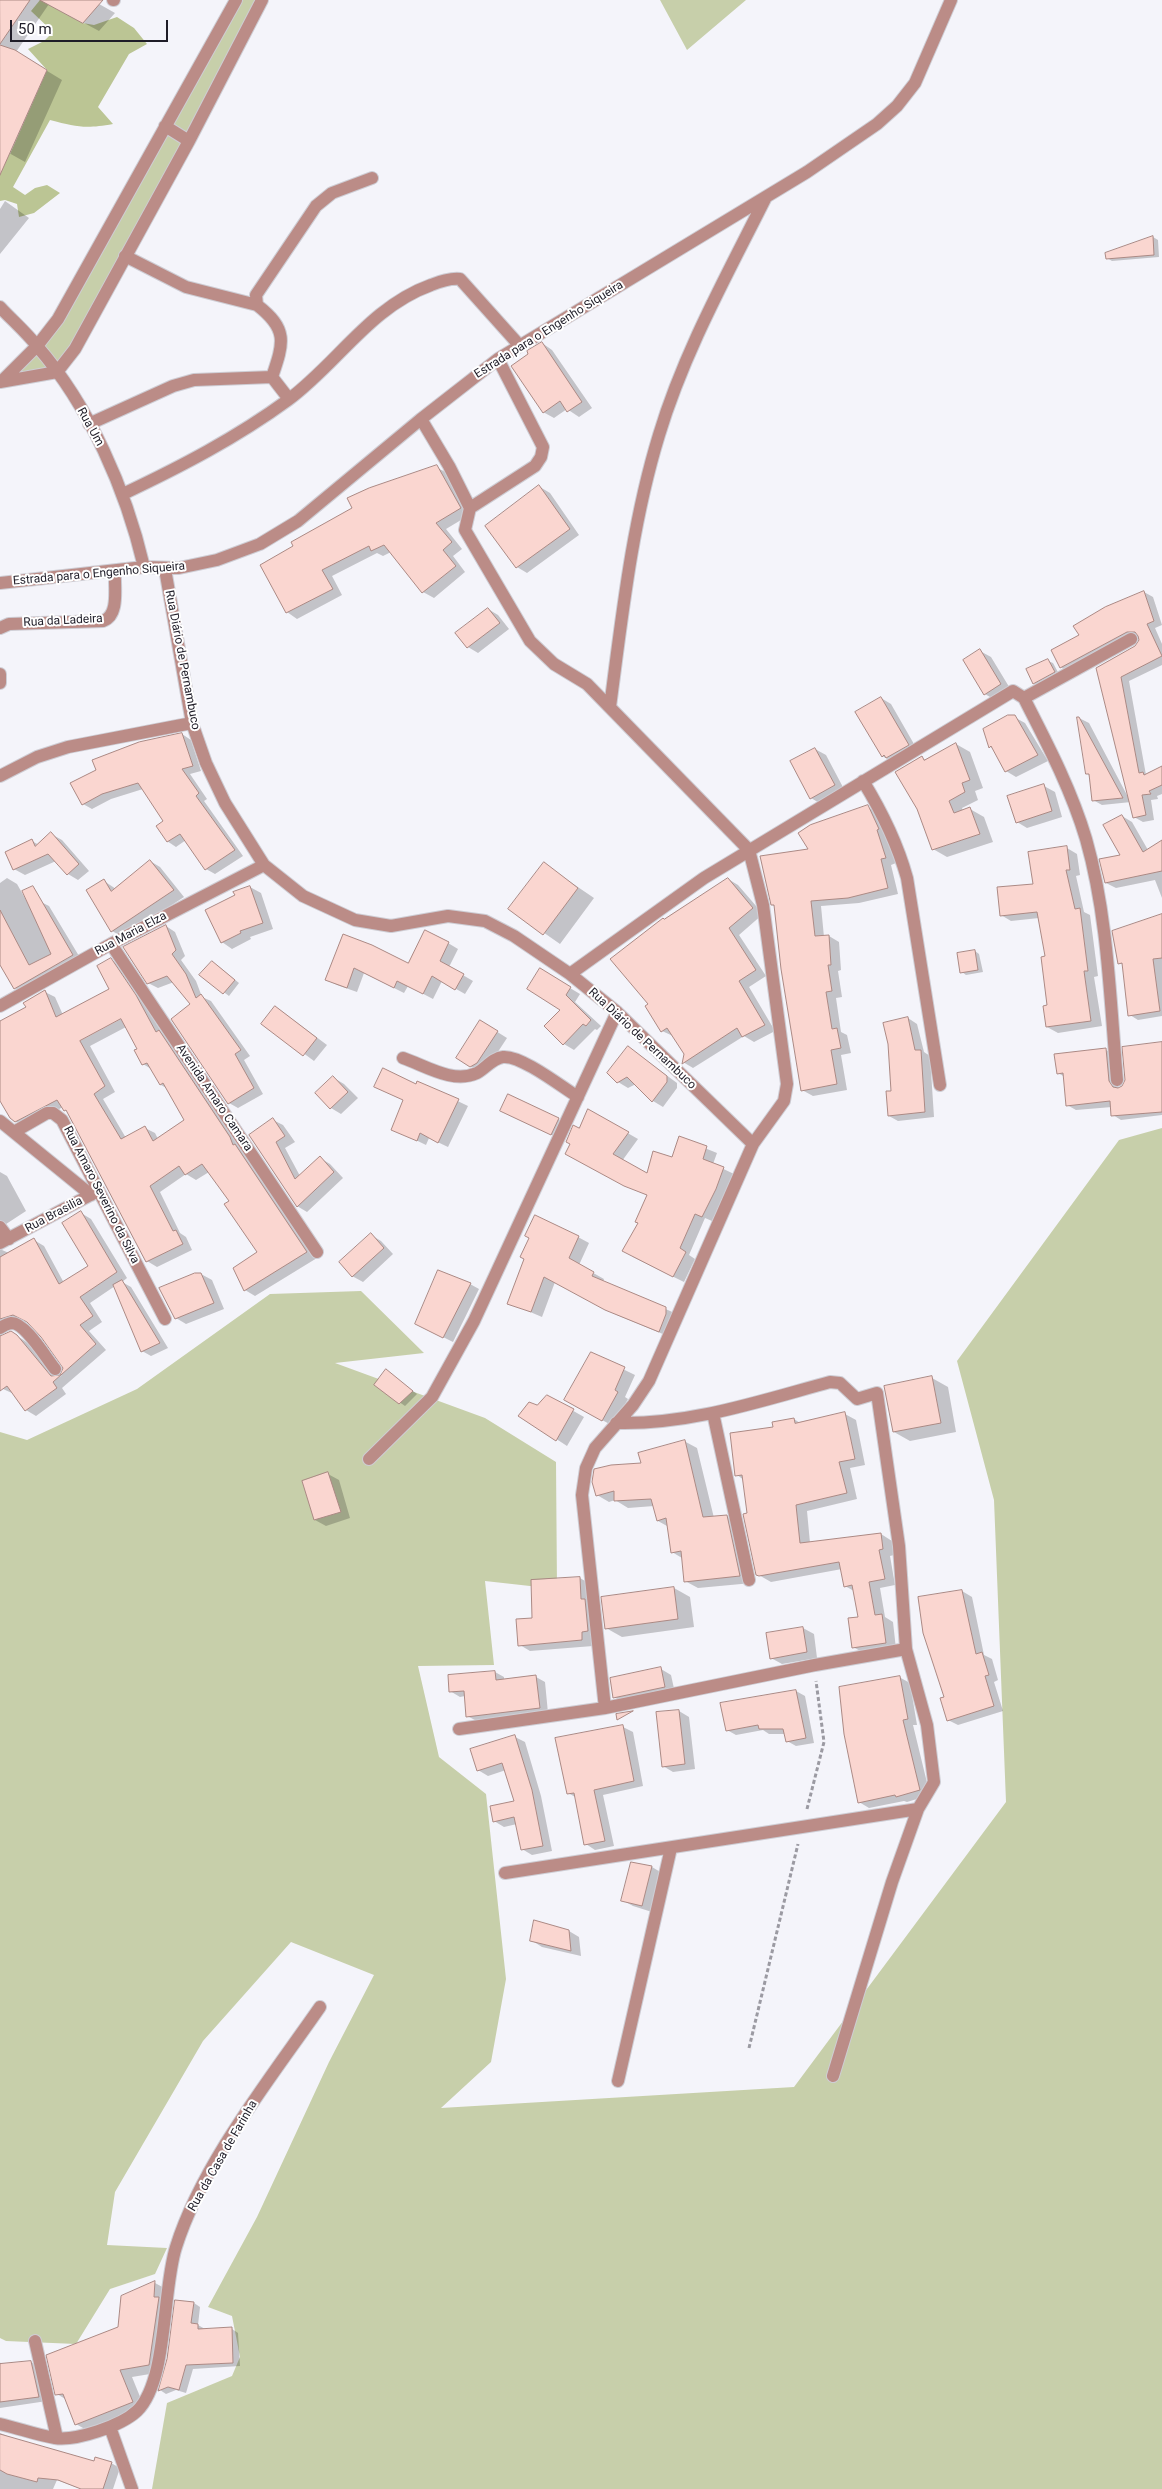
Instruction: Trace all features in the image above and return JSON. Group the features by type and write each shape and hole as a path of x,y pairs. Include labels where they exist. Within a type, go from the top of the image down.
{"street":[{"path":"0,382 37,346 58,319 236,0"},
{"path":"0,382 57,372 74,349 189,141 262,0"},
{"name":"Estrada para o Engenho Siqueira","path":"0,583 144,567 165,569 217,560 260,544 298,522 421,419 498,359 766,197 876,124 897,106 915,83 951,0"},
{"path":"165,126 189,141"},
{"path":"257,305 256,295 316,206 332,193 372,178"},
{"path":"610,707 625,593 641,505 659,434 696,336 766,197"},
{"path":"125,256 186,287 257,305 274,318 278,324 280,353 272,377"},
{"path":"123,494 179,467 244,430 289,399 387,307 415,291 453,278 460,280 520,346"},
{"name":"Rua Um","path":"0,307 37,346 57,372 89,424 123,494 144,567"},
{"path":"470,508 535,466 541,457 543,447 498,359"},
{"path":"272,377 289,399"},
{"path":"89,424 173,386 194,380 272,377"},
{"path":"421,419 449,466 470,508 465,530 530,641 554,664 587,684 749,850 763,905 787,1084 784,1101 753,1144 649,1381 633,1404 595,1448 586,1468 582,1494 605,1708"},
{"name":"Rua Diário de Pernambuco","path":"165,569 192,723 206,763 225,803 264,865 303,896 355,920 391,926 448,916 485,920 514,936 570,974 617,1012 753,1144"},
{"name":"Rua da Ladeira","path":"0,628 9,624 108,619 114,611 115,571"},
{"path":"1024,698 1131,639"},
{"path":"0,674 0,683"},
{"path":"570,974 704,878 1013,691 1024,698 1063,775 1086,838 1100,898 1117,1080"},
{"path":"0,776 37,757 68,747 192,723"},
{"path":"863,781 884,815 895,840 907,878 940,1085"},
{"name":"Rua Maria Elza","path":"0,1006 112,944 264,865"},
{"name":"Avenida Amaro Camara","path":"112,944 317,1252"},
{"path":"369,1459 432,1396 474,1321 617,1012"},
{"path":"403,1058 460,1078 479,1071 494,1060 504,1057 518,1060 578,1097"},
{"name":"Rua Amaro Severino da Silva","path":"14,1132 47,1114 57,1115 94,1193 165,1319"},
{"name":"Rua Amaro Severino da Silva","path":"0,1121 94,1193"},
{"name":"Rua Brasilia","path":"0,1227 4,1241 94,1193"},
{"path":"5,1326 17,1324 26,1330 55,1369"},
{"path":"616,1423 660,1422 713,1414 830,1382 840,1383 850,1390 856,1399 877,1393 898,1537 906,1649 927,1725 934,1782 918,1809 892,1882 833,2076"},
{"path":"713,1414 749,1580"},
{"path":"459,1729 605,1708 814,1665 906,1649"},
{"path":"505,1873 670,1848 802,1825 918,1809"},
{"path":"618,2081 670,1848"},
{"name":"Rua da Casa de Farinha","path":"0,2424 56,2438 71,2437 110,2427 136,2412 147,2399 155,2378 174,2255 185,2222 198,2195 239,2124 320,2007"},
{"path":"35,2341 56,2438"},
{"path":"110,2427 132,2489"}],"path":[{"path":"749,2048 802,1825 824,1742 814,1665"}],"green space":[{"path":"40,0 83,23 94,25 117,17 134,28 147,44 129,54 98,107 113,124 81,126 50,120 13,187 25,195 35,188 47,185 60,193 34,213 19,217 17,204 5,200 0,201 0,149 10,154 47,70 28,49 44,41 53,32 31,11"},
{"path":"236,0 262,0 57,372 1,382 37,346"},
{"path":"660,0 746,0 687,50"},
{"path":"1162,1128 1162,2489 152,2489 167,2403 232,2376 240,2357 232,2316 208,2307 257,2217 329,2062 374,1975 291,1942 203,2041 115,2192 107,2245 167,2248 155,2274 110,2289 76,2344 6,2341 0,2338 0,1432 27,1440 137,1389 270,1294 361,1291 424,1353 335,1363 485,1418 556,1462 557,1589 485,1581 494,1665 418,1666 439,1757 486,1794 506,1979 491,2062 441,2108 794,2087 1006,1802 994,1500 957,1361 1119,1140"}],"building":[{"path":"0,0 30,0 0,44"},
{"path":"40,0 103,0 83,23"},
{"path":"0,45 15,50 47,70 0,175"},
{"path":"1153,236 1154,255 1106,259 1105,253"},
{"path":"542,342 582,402 567,412 560,401 543,413 511,366 528,354 527,351"},
{"path":"437,465 461,508 436,523 452,542 443,550 456,566 422,593 384,545 371,551 369,546 322,570 333,589 286,613 260,565 293,546 291,542 352,508 347,498 369,488"},
{"path":"539,485 570,529 516,568 485,526"},
{"path":"1144,591 1154,621 1147,624 1162,656 1121,677 1139,773 1143,772 1144,775 1162,766 1162,785 1149,791 1151,794 1142,795 1146,815 1133,818 1096,668 1135,646 1139,640 1138,636 1135,632 1127,632 1060,668 1051,650 1079,635 1073,626 1105,607"},
{"path":"488,608 500,623 467,648 455,633"},
{"path":"980,649 1001,684 984,695 963,660"},
{"path":"1048,659 1055,672 1033,684 1026,669"},
{"path":"881,697 909,745 886,758 884,755 882,757 855,712"},
{"path":"1008,715 1015,715 1038,755 1005,772 991,746 989,748 983,729"},
{"path":"1077,717 1079,717 1123,798 1092,801 1089,774 1086,774"},
{"path":"182,733 193,766 182,769 199,793 196,796 235,850 205,870 180,834 167,842 156,826 163,821 138,783 102,794 82,805 70,783 96,770 92,760 139,742"},
{"path":"956,743 970,780 962,783 965,792 949,801 954,813 970,807 980,834 932,850 917,809 895,772 922,756 924,760"},
{"path":"815,748 835,785 810,799 790,761"},
{"path":"1044,784 1052,811 1016,823 1007,796"},
{"path":"868,805 879,829 877,830 886,858 881,859 888,888 848,898 811,901 815,936 829,935 831,965 828,965 832,991 826,992 832,1029 837,1028 841,1048 831,1050 837,1084 801,1091 781,969 774,905 771,905 760,856 808,849 798,833 810,825"},
{"path":"1122,815 1143,852 1162,840 1162,871 1105,883 1099,859 1120,855 1103,825"},
{"path":"51,832 79,864 67,875 48,854 13,870 5,852 32,839 35,846"},
{"path":"1067,846 1070,870 1066,870 1075,909 1080,908 1088,971 1084,971 1091,1021 1046,1027 1043,1006 1047,1005 1041,957 1045,956 1037,912 1000,916 997,887 1033,884 1028,852"},
{"path":"150,860 174,890 111,932 86,890 104,879 111,891"},
{"path":"544,862 578,888 543,935 508,909"},
{"path":"728,878 753,908 729,928 756,970 739,981 765,1025 742,1037 737,1028 682,1064 684,1054 667,1028 661,1032 645,1006 648,1004 610,959 663,918"},
{"path":"33,886 73,955 14,989 0,965 0,910 29,965 51,954 22,891"},
{"path":"250,886 263,923 240,931 241,933 221,943 205,910 235,895 233,892"},
{"path":"1162,914 1162,958 1153,959 1160,1011 1128,1016 1122,963 1118,964 1112,931"},
{"path":"166,925 176,950 172,954 186,974 196,998 201,994 241,1050 235,1054 254,1088 228,1104 171,1019 190,1004 167,976 147,984 123,947"},
{"path":"425,930 449,942 440,961 464,974 455,990 432,976 423,994 397,981 394,988 354,968 347,988 325,980 343,934 372,945 408,963"},
{"path":"975,950 978,970 960,973 957,953"},
{"path":"111,958 136,995 156,1032 159,1030 230,1137 233,1145 235,1144 307,1252 244,1291 233,1268 257,1252 224,1204 229,1201 202,1164 185,1175 179,1166 150,1186 173,1231 176,1230 183,1244 146,1262 66,1110 64,1111 57,1100 15,1122 10,1118 0,1101 0,1021 26,1007 23,1003 45,990 56,1017 109,989 97,966","holes":["121,1019 137,1049 134,1050 142,1065 147,1063 160,1085 163,1083 184,1120 153,1141 145,1126 121,1139 94,1094 105,1086 80,1041"]},
{"path":"212,961 235,980 223,994 199,975"},
{"path":"540,968 571,987 566,995 591,1020 586,1026 583,1024 563,1045 544,1026 560,1010 527,989"},
{"path":"275,1006 317,1038 303,1056 261,1024"},
{"path":"908,1017 915,1050 921,1050 925,1112 888,1116 886,1091 891,1091 888,1044 883,1023"},
{"path":"480,1020 498,1031 477,1063 470,1067 456,1058"},
{"path":"1162,1042 1162,1112 1111,1116 1110,1101 1066,1106 1063,1073 1057,1074 1054,1054 1106,1048 1109,1081 1113,1087 1118,1088 1122,1086 1125,1080 1122,1047"},
{"path":"628,1046 667,1076 667,1082 652,1102 627,1077 617,1083 607,1073"},
{"path":"383,1068 416,1084 417,1081 459,1099 438,1143 420,1133 417,1141 391,1130 403,1100 374,1087"},
{"path":"333,1076 348,1092 330,1109 315,1093"},
{"path":"508,1094 559,1118 551,1135 500,1111"},
{"path":"588,1109 629,1132 613,1154 647,1173 653,1151 672,1157 679,1136 707,1146 703,1159 724,1167 716,1189 702,1217 695,1214 680,1248 686,1252 673,1277 622,1251 638,1223 635,1222 647,1195 624,1186 565,1154 570,1144 566,1142 573,1125 579,1128"},
{"path":"273,1118 285,1136 276,1142 295,1179 320,1156 334,1172 297,1207 249,1135"},
{"path":"81,1211 117,1272 80,1297 93,1316 80,1325 96,1344 53,1382 57,1388 25,1411 7,1386 0,1391 0,1336 11,1331 17,1335 51,1376 60,1375 63,1368 41,1337 27,1322 13,1315 0,1319 0,1257 34,1238 59,1284 88,1266 62,1223"},
{"path":"535,1215 579,1236 569,1258 594,1272 592,1276 666,1307 666,1314 659,1332 605,1310 544,1277 531,1312 507,1304 524,1259 520,1257 529,1238 525,1236"},
{"path":"371,1233 384,1248 352,1277 339,1262"},
{"path":"438,1270 471,1283 443,1338 415,1324"},
{"path":"195,1273 201,1273 214,1303 175,1319 159,1288"},
{"path":"122,1280 160,1343 141,1352 113,1285"},
{"path":"591,1352 625,1367 615,1390 618,1392 602,1421 564,1400"},
{"path":"386,1369 413,1391 399,1404 374,1385"},
{"path":"932,1376 941,1423 893,1432 884,1386"},
{"path":"547,1395 574,1409 556,1441 518,1416 529,1402 537,1405"},
{"path":"845,1412 855,1459 839,1462 847,1493 796,1505 800,1543 881,1533 883,1549 879,1550 885,1579 869,1582 875,1615 882,1614 886,1643 852,1648 848,1618 858,1617 852,1585 844,1587 839,1562 756,1575 743,1514 747,1513 742,1475 735,1476 730,1433 773,1427 772,1422 794,1418 795,1423"},
{"path":"685,1440 703,1517 727,1515 740,1576 684,1582 681,1551 671,1553 666,1518 657,1521 651,1499 614,1501 614,1491 596,1496 592,1482 594,1469 611,1465 641,1463 638,1453"},
{"path":"328,1472 341,1512 314,1520 302,1481"},
{"path":"580,1577 581,1599 585,1599 588,1631 582,1632 582,1640 518,1646 516,1619 532,1618 531,1580"},
{"path":"674,1587 678,1619 605,1629 601,1597"},
{"path":"962,1590 976,1654 982,1652 989,1675 985,1676 994,1706 947,1721 940,1698 944,1697 923,1633 918,1597"},
{"path":"803,1627 807,1652 770,1659 766,1633"},
{"path":"661,1667 665,1687 613,1698 610,1678"},
{"path":"495,1671 496,1680 536,1675 540,1708 466,1717 464,1691 449,1692 448,1675"},
{"path":"900,1676 908,1719 903,1720 920,1790 896,1797 895,1795 858,1803 844,1734 839,1687"},
{"path":"796,1690 806,1738 786,1742 783,1729 759,1729 758,1725 726,1731 720,1703"},
{"path":"679,1710 685,1764 662,1767 656,1712"},
{"path":"633,1711 617,1720 616,1714"},
{"path":"623,1725 634,1781 594,1790 605,1841 584,1845 574,1793 567,1794 555,1738"},
{"path":"515,1735 532,1790 543,1846 521,1850 514,1817 493,1822 490,1806 514,1801 502,1763 477,1771 470,1749"},
{"path":"631,1862 652,1866 642,1906 621,1901"},
{"path":"534,1920 569,1930 571,1951 530,1941"},
{"path":"155,2281 154,2297 159,2297 149,2365 120,2370 133,2402 75,2425 63,2394 55,2395 46,2355 118,2327 121,2296"},
{"path":"175,2300 194,2302 191,2323 198,2324 198,2329 232,2327 233,2363 186,2365 179,2390 168,2387 158,2391 167,2359"},
{"path":"31,2361 39,2397 0,2402 0,2364"},
{"path":"0,2434 94,2461 95,2457 112,2462 103,2489 81,2489 58,2480 38,2478 37,2482 7,2474 0,2470"}]}
